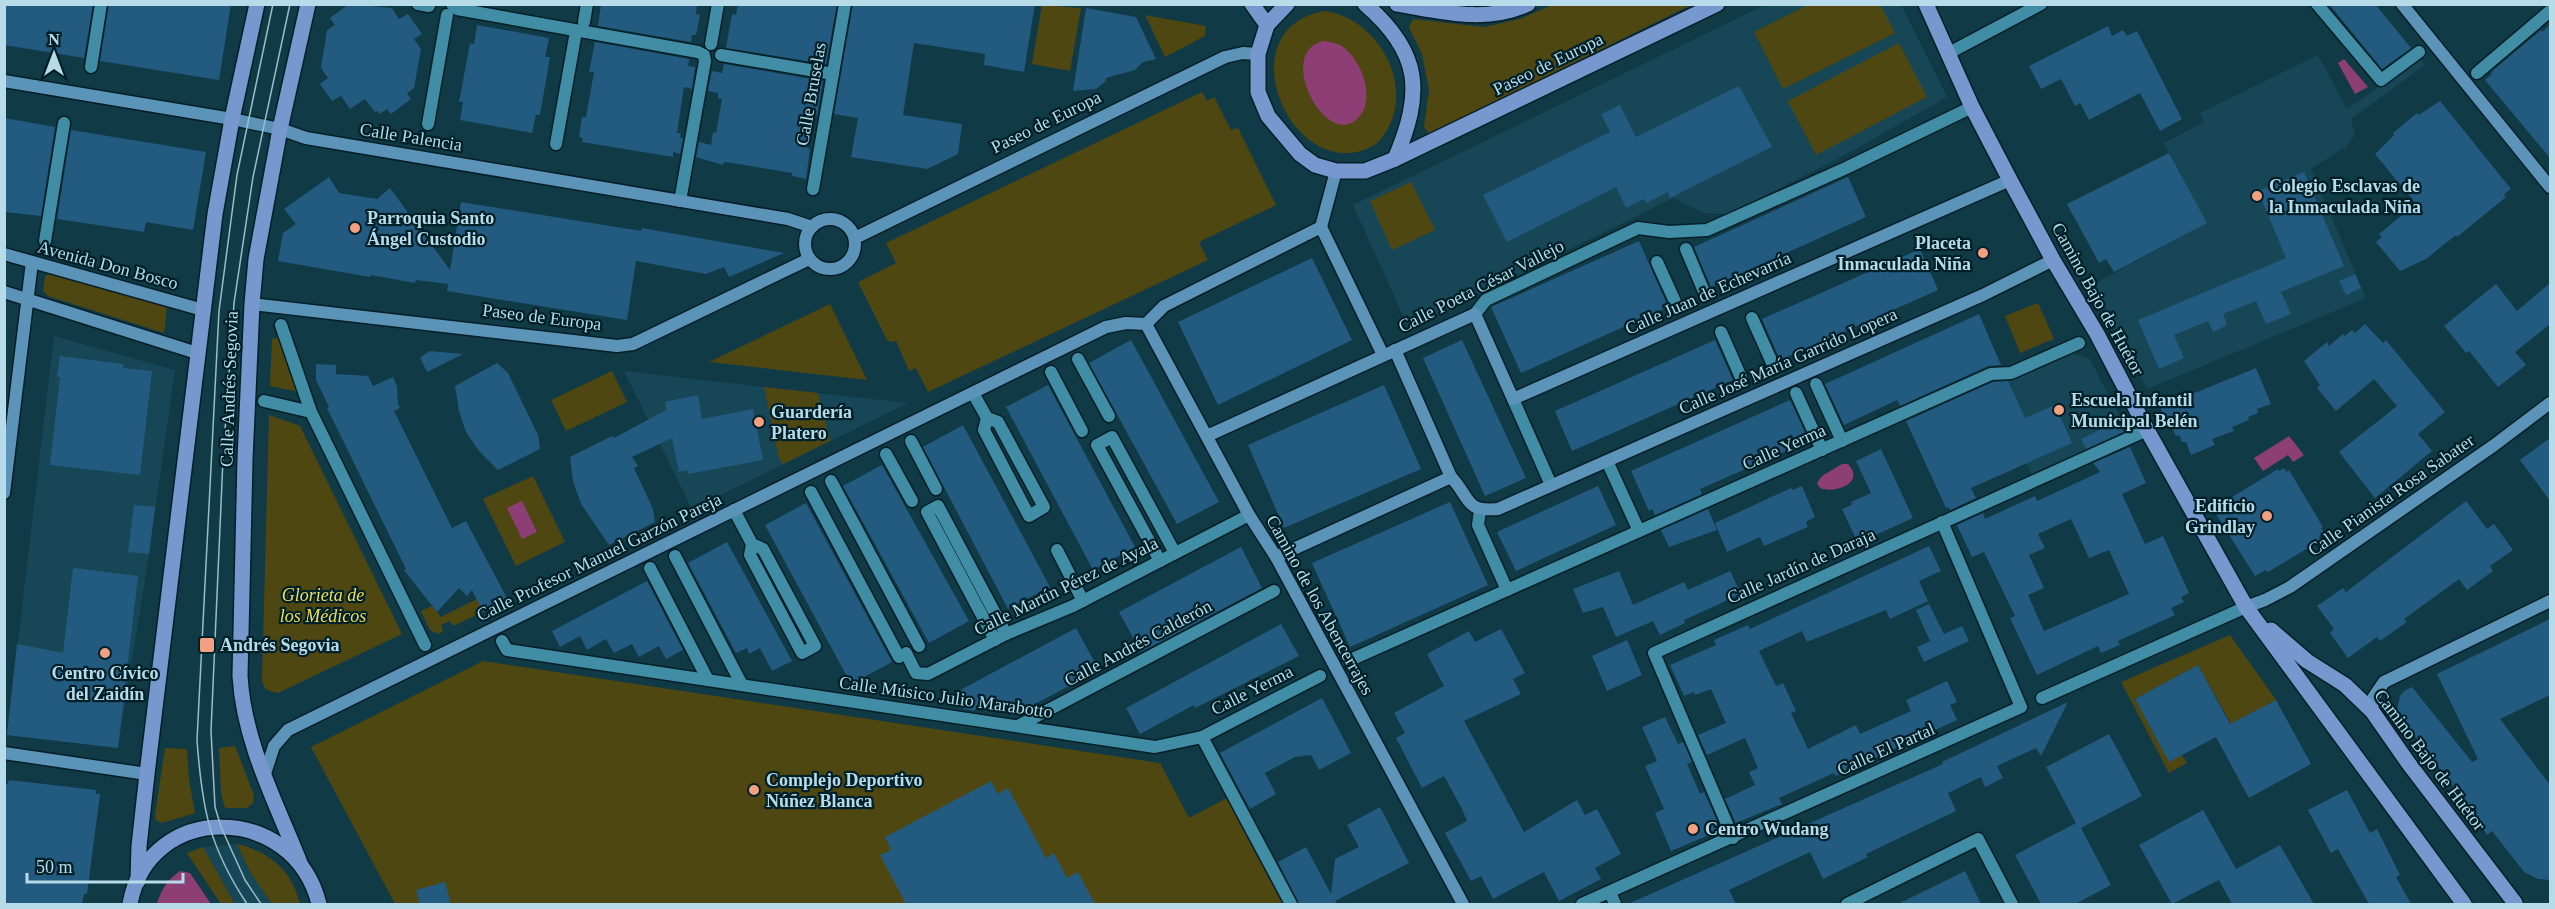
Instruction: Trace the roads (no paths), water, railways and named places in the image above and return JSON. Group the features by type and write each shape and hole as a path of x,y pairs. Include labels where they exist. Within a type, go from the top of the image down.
{"main road":[{"name":"Calle Andrés Segovia","path":"138,881 147,774 197,353 220,183 257,4"},
{"name":"Calle Andrés Segovia","path":"300,863 264,777 249,730 242,699 240,676 245,459 256,259 280,129 308,4"},
{"path":"1252,4 1267,25"},
{"path":"1287,4 1267,25 1258,54 1258,92 1268,116 1300,154 1315,165 1336,171"},
{"path":"1365,4 1388,24 1408,58 1414,92 1408,128 1395,159"},
{"path":"1397,4 1441,8 1474,17 1518,9 1528,4"},
{"name":"Paseo de Europa","path":"1336,171 1365,171 1395,159 1717,4"},
{"name":"Camino Bajo de Huétor","path":"1926,4 1972,107 2010,180 2246,607 2464,904"},
{"name":"Camino Bajo de Huétor","path":"2246,607 2307,661 2345,685 2372,711 2422,782 2514,904"},
{"path":"130,904 146,867 169,844 190,833 209,828 236,828 258,833 278,843 300,863 325,904"},
{"path":"314,888 319,904"}],"street":[{"path":"91,67 101,4"},
{"path":"584,22 587,4"},
{"path":"680,201 707,50 718,4"},
{"name":"Calle Bruselas","path":"813,189 845,4"},
{"path":"1947,54 2041,4"},
{"path":"2317,4 2381,80 2419,52"},
{"path":"2402,4 2550,188"},
{"path":"428,124 449,10 457,9 698,52 707,50"},
{"path":"2477,73 2550,11"},
{"path":"556,144 574,37"},
{"name":"Paseo de Europa","path":"855,238 1225,57 1244,53 1258,54"},
{"path":"721,55 833,74"},
{"name":"Calle Palencia","path":"4,81 232,119 280,129 306,138 788,219 812,226"},
{"name":"Calle Poeta César Vallejo","path":"1207,436 1474,314 1486,300 1638,228 1669,232 1707,230 1846,168 1972,107"},
{"path":"45,241 64,123"},
{"path":"1336,171 1321,226 1389,353 1451,477 1462,488 1469,503 1480,510 1478,525 1507,590"},
{"name":"Calle Juan de Echevarría","path":"1513,399 2010,180"},
{"path":"825,219 833,219 847,225 855,238 853,255 841,267 824,268 810,259 806,253 805,239 812,226 825,219"},
{"path":"1146,324 1164,306 1321,226"},
{"path":"1686,249 1705,294"},
{"name":"Avenida Don Bosco","path":"4,254 203,310"},
{"name":"Paseo de Europa","path":"252,304 617,345 633,344 810,259"},
{"name":"Calle José María Garrido Lopera","path":"1480,510 1498,509 1983,295 2053,260"},
{"path":"4,493 7,444 32,262"},
{"path":"1657,262 1677,306"},
{"path":"4,292 197,353"},
{"path":"1474,314 1551,485"},
{"path":"1752,318 1774,367"},
{"name":"Calle Profesor Manuel Garzón Pareja","path":"264,777 274,746 288,730 1106,327 1126,323 1146,324"},
{"name":"Camino de los Abencerrajes","path":"1146,324 1249,515 1276,557 1463,904"},
{"path":"281,325 311,412 424,645"},
{"path":"1720,332 1743,382"},
{"name":"Calle Yerma","path":"1348,661 1507,590 1636,525 1822,450 1991,374 2011,373 2079,343"},
{"path":"1078,359 1109,416"},
{"path":"1051,372 1082,430"},
{"path":"1816,384 1842,441"},
{"path":"973,393 987,418 998,422 1044,507 1029,516 984,430 987,418"},
{"path":"1796,393 1822,450"},
{"path":"264,401 311,412"},
{"name":"Calle Pianista Rosa Sabater","path":"2246,607 2265,600 2289,586 2493,447 2550,403"},
{"name":"Calle Jardín de Daraja","path":"1733,838 1654,652 2147,430"},
{"path":"1160,561 1097,445 1112,437 1175,553"},
{"path":"910,441 936,489"},
{"path":"886,454 912,501"},
{"path":"1607,461 1636,525"},
{"path":"1276,557 1451,477"},
{"path":"831,481 919,646"},
{"name":"Calle Martín Pérez de Ayala","path":"811,492 902,655 916,673 928,674 1000,637 1083,601 1249,515"},
{"path":"938,506 1000,637 927,512 938,506"},
{"path":"734,510 752,544 763,549 815,646 802,653 750,555 752,544"},
{"name":"Calle El Partal","path":"1582,904 2020,707 1942,522"},
{"path":"1057,550 1083,601"},
{"name":"Calle Profesor Manuel Garzón Pareja","path":"675,556 742,685"},
{"name":"Calle Profesor Manuel Garzón Pareja","path":"650,568 708,680"},
{"name":"Calle Andrés Calderón","path":"1018,726 1274,591"},
{"path":"2372,711 2373,698 2384,682 2550,601"},
{"path":"2042,698 2246,607"},
{"name":"Calle Músico Julio Marabotto","path":"502,641 507,651 1155,747 1202,737"},
{"name":"Calle Yerma","path":"1202,737 1320,676"},
{"path":"1202,737 1291,904"},
{"path":"4,753 147,774"},
{"path":"1847,904 1978,839 2012,904"},
{"path":"1610,892 1615,904"}],"tram line":[{"path":"247,904 224,864 210,826 205,807 197,740 219,311 237,175 273,4"},
{"path":"261,904 245,880 221,827 215,807 211,731 223,459 234,303 253,177 290,4"}],"place":[{"name":"Colegio Esclavas de la Inmaculada Niña","path":"2257,196"},
{"name":"Parroquia Santo Ángel Custodio","path":"355,228"},
{"name":"Placeta Inmaculada Niña","path":"1983,253"},
{"name":"Escuela Infantil Municipal Belén","path":"2059,410"},
{"name":"Guardería Platero","path":"759,422"},
{"name":"Edificio Grindlay","path":"2267,516"},
{"name":"Andrés Segovia","path":"207,645"},
{"name":"Centro Cívico del Zaidín","path":"105,653"},
{"name":"Complejo Deportivo Núñez Blanca","path":"754,790"},
{"name":"Centro Wudang","path":"1693,829"}],"park label":[{"name":"Glorieta de los Médicos","path":"323,605"}]}
